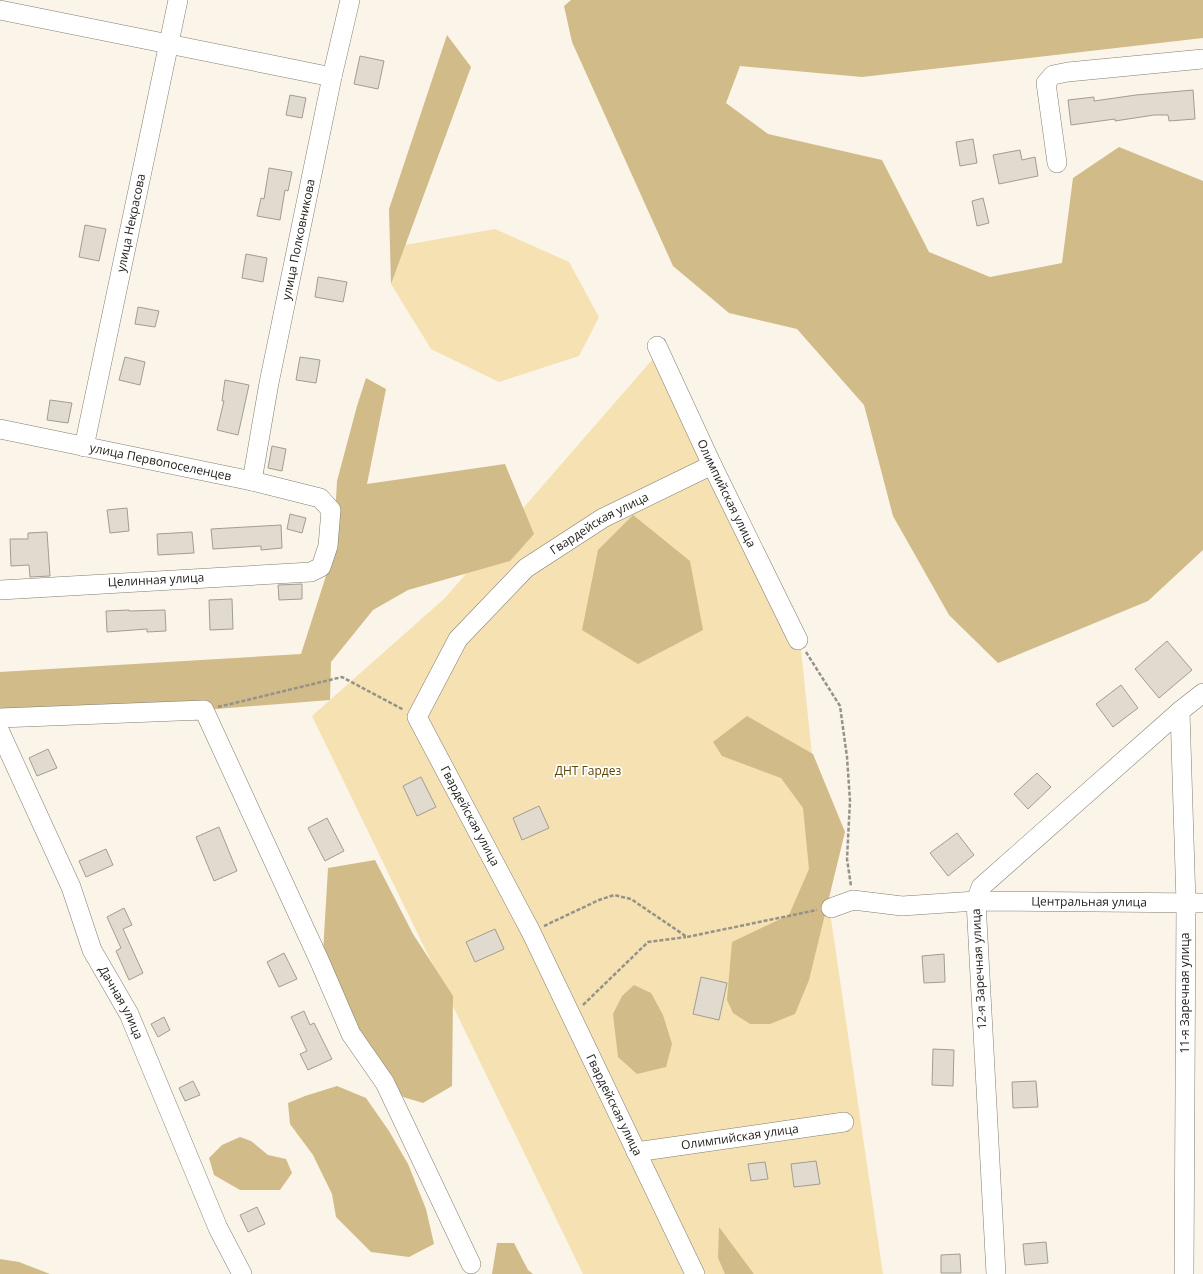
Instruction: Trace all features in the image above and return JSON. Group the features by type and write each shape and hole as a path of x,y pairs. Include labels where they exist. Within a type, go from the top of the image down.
{"street":[{"name":"улица Некрасова","path":"84,447 178,0"},
{"name":"улица Полковникова","path":"252,480 270,383 332,77 350,0"},
{"path":"1,8 332,77"},
{"path":"1057,163 1046,83 1053,75 1068,72 1203,59"},
{"name":"Олимпийская улица","path":"658,346 712,465 798,640"},
{"name":"улица Первопоселенцев","path":"0,429 252,480 320,498 331,510 328,546 321,567 311,572"},
{"name":"Гвардейская улица","path":"696,1274 531,932 417,717 458,639 526,568 603,518 712,465"},
{"name":"Целинная улица","path":"0,590 311,572"},
{"name":"12-я Заречная улица","path":"996,1274 976,901 981,887 1180,711 1203,693"},
{"path":"0,718 204,710 320,962 351,1034 385,1083 471,1264"},
{"name":"11-я Заречная улица","path":"1180,711 1194,903 1184,1274"},
{"name":"Дачная улица","path":"0,732 71,887 92,950 129,1014 218,1228 242,1274"},
{"path":"831,908 853,900"},
{"name":"Центральная улица","path":"853,900 902,906 976,901 1194,903"},
{"name":"Олимпийская улица","path":"636,1152 844,1122"}],"path":[{"path":"798,640 840,706 847,757 850,801 847,859 853,900"},
{"path":"204,710 342,677 417,717"},
{"path":"531,932 599,900 614,895 631,899 687,937"},
{"path":"571,1016 648,942 687,937 831,908"}],"green space":[{"path":"495,229 569,262 599,317 579,356 499,382 431,349 391,284 405,245"},
{"name":"ДНТ Гардез","path":"658,353 801,649 824,871 883,1274 583,1274 312,716 445,598"}],"shaded area":[{"path":"571,0 1203,0 1203,38 862,77 740,66 726,103 768,134 882,160 929,252 990,277 1062,263 1073,178 1119,147 1203,181 1203,550 1148,601 998,663 949,615 893,516 864,405 797,329 729,313 673,266 572,42 564,6"},
{"path":"447,35 471,67 391,284 389,209"},
{"path":"366,378 386,389 367,484 505,464 534,534 510,561 408,590 373,610 331,662 330,700 204,710 0,715 0,672 301,654 333,554 337,481"},
{"path":"633,515 690,561 703,630 638,664 582,630 598,550"},
{"path":"747,716 813,754 845,832 809,980 795,1014 770,1024 750,1024 733,1013 727,1000 732,942 789,915 809,869 803,808 781,778 722,756 713,742"},
{"path":"375,860 413,934 453,996 452,1086 423,1103 403,1097 351,1017 323,953 328,868"},
{"path":"634,985 651,993 663,1015 672,1044 666,1067 637,1074 618,1057 613,1014 622,996"},
{"path":"337,1086 366,1098 389,1131 408,1164 426,1209 434,1244 409,1257 371,1252 336,1217 332,1194 313,1155 290,1124 288,1103"},
{"path":"240,1137 251,1141 268,1155 286,1159 292,1173 280,1190 240,1190 214,1175 209,1158 222,1145"},
{"path":"719,1227 754,1274 725,1274 718,1258"},
{"path":"497,1243 514,1243 528,1270 533,1274 492,1274"},
{"path":"0,1259 19,1262 50,1274 0,1274"}],"building":[{"path":"360,56 384,61 378,89 354,84"},
{"path":"1193,90 1195,119 1169,121 1168,115 1154,115 1115,121 1115,119 1071,125 1068,100 1094,97 1094,101 1136,95"},
{"path":"290,95 306,98 302,118 286,115"},
{"path":"973,139 977,163 960,166 956,142"},
{"path":"1020,150 1022,160 1035,157 1038,176 999,184 993,155"},
{"path":"269,168 292,172 288,191 285,190 280,220 257,216 261,198 264,199"},
{"path":"983,198 989,223 977,226 972,201"},
{"path":"85,225 106,229 99,261 79,257"},
{"path":"246,254 267,258 263,282 242,278"},
{"path":"318,277 347,282 343,302 315,297"},
{"path":"138,307 159,311 155,327 135,324"},
{"path":"125,357 145,362 140,385 119,380"},
{"path":"300,357 320,360 316,383 296,380"},
{"path":"225,380 249,385 238,435 217,430 224,401 222,401"},
{"path":"50,400 72,403 68,423 47,420"},
{"path":"272,446 286,449 282,471 268,468"},
{"path":"127,508 129,531 110,533 107,510"},
{"path":"290,514 306,518 302,533 287,529"},
{"path":"281,525 282,548 261,550 261,546 213,549 211,529"},
{"path":"47,532 50,576 30,577 29,565 11,566 10,539 28,539 28,533"},
{"path":"192,532 194,553 158,555 157,534"},
{"path":"302,584 302,599 279,600 278,585"},
{"path":"232,599 233,629 210,630 209,600"},
{"path":"165,610 166,631 147,632 147,629 107,632 106,611"},
{"path":"1167,641 1192,670 1159,698 1135,669"},
{"path":"1121,685 1138,708 1113,727 1096,704"},
{"path":"48,749 57,768 37,776 29,758"},
{"path":"1037,773 1051,787 1028,809 1014,794"},
{"path":"421,777 436,807 417,816 403,786"},
{"path":"539,806 549,828 522,840 513,818"},
{"path":"327,818 344,851 325,861 308,828"},
{"path":"219,827 237,871 214,881 196,837"},
{"path":"957,833 974,855 948,876 930,853"},
{"path":"106,849 113,865 86,877 79,861"},
{"path":"124,908 132,925 123,929 143,973 129,980 116,951 121,948 107,917"},
{"path":"495,929 504,949 475,962 466,942"},
{"path":"284,953 297,979 279,987 267,962"},
{"path":"944,954 945,982 924,983 922,956"},
{"path":"701,977 727,983 719,1020 693,1014"},
{"path":"304,1011 310,1025 314,1023 332,1059 308,1070 300,1054 307,1051 291,1017"},
{"path":"164,1017 170,1030 158,1037 151,1024"},
{"path":"933,1049 954,1050 953,1086 932,1085"},
{"path":"193,1081 200,1095 185,1101 179,1088"},
{"path":"1036,1081 1038,1107 1013,1108 1012,1082"},
{"path":"816,1161 820,1184 794,1187 791,1164"},
{"path":"765,1162 768,1179 751,1181 748,1164"},
{"path":"257,1207 265,1224 248,1232 240,1215"},
{"path":"1046,1242 1048,1263 1025,1265 1023,1244"},
{"path":"960,1254 961,1273 941,1273 941,1255"}]}
